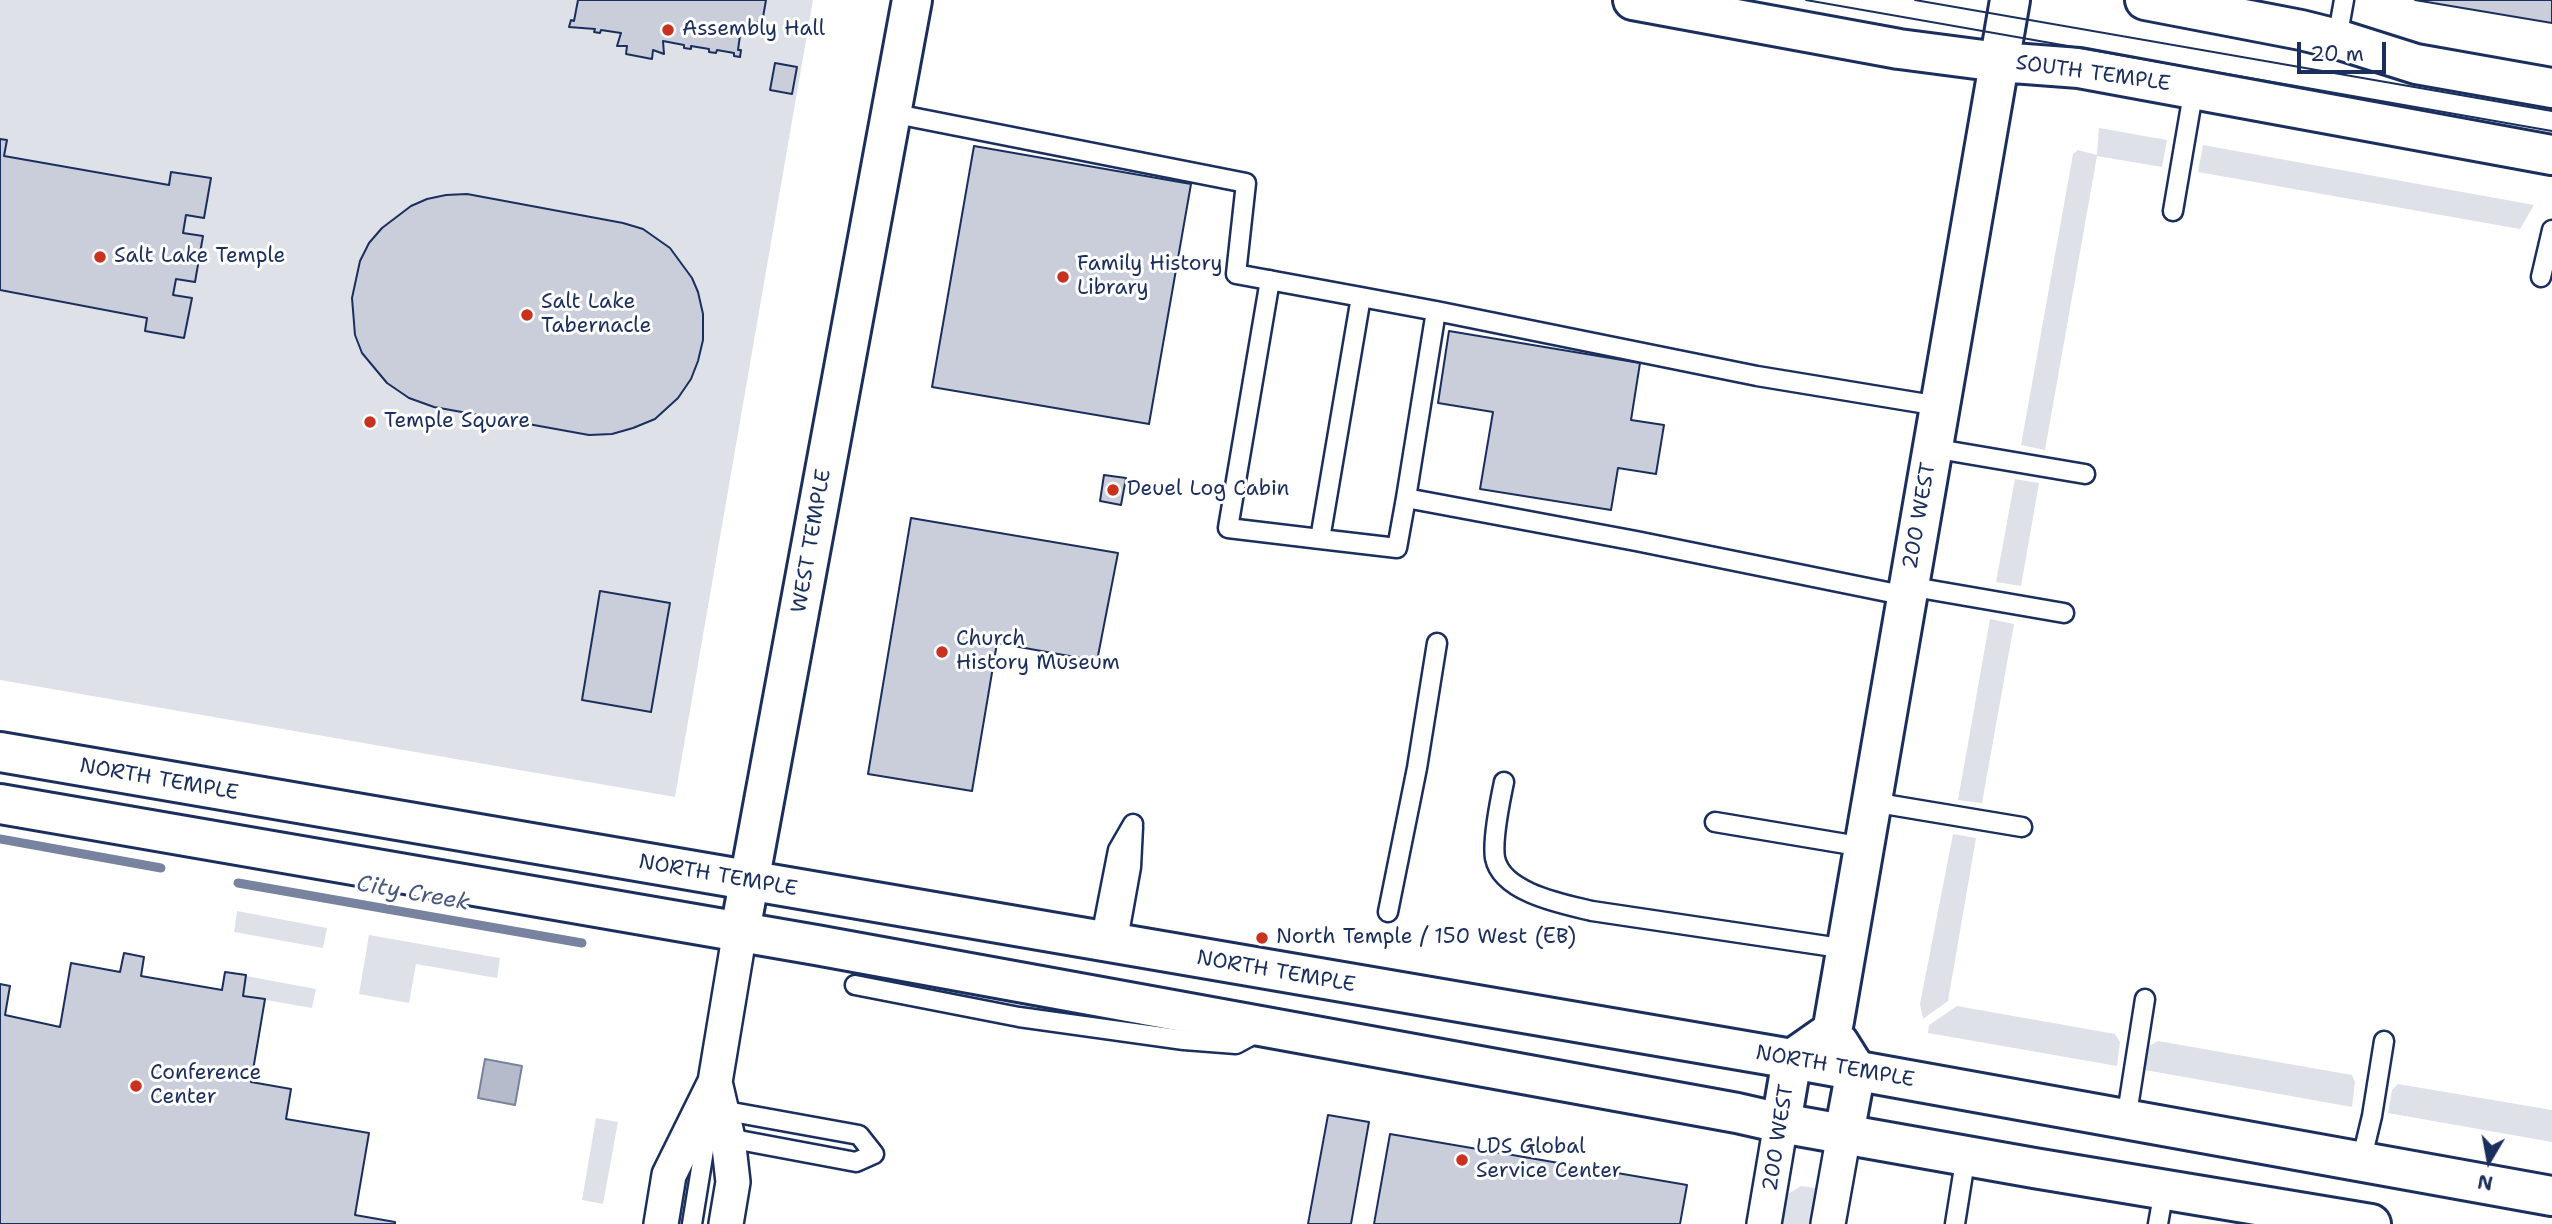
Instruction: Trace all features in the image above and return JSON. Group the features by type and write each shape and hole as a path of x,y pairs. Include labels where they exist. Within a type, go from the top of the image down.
{"main road":[{"name":"WEST TEMPLE","path":"740,931 912,0"},
{"name":"SOUTH TEMPLE","path":"1633,0 1899,49 1999,62 2079,68 2552,155"},
{"name":"200 WEST","path":"1781,1123 1792,1059 1832,1031 2010,0"},
{"path":"2145,0 2209,6 2337,39 2416,65 2552,89"},
{"name":"NORTH TEMPLE","path":"0,752 1108,944 1856,1070 2552,1196"},
{"path":"0,804 740,931 1966,1155 2161,1207 2356,1223"},
{"path":"1832,1031 1856,1070 1844,1134"}],"street":[{"name":"WEST TEMPLE","path":"726,1224 733,1182 721,1110 740,931"},
{"name":"WEST TEMPLE","path":"661,1224 669,1175 721,1110"},
{"name":"200 WEST","path":"1764,1224 1781,1123"},
{"path":"1828,1224 1844,1134"}],"lane":[{"path":"2337,39 2344,0"},
{"path":"2173,211 2194,88"},
{"path":"891,113 1246,183 1236,274 1436,311 1757,376 1939,406"},
{"path":"2541,276 2552,230"},
{"path":"1270,280 1228,528 1397,548 1436,311"},
{"path":"1320,539 1361,297"},
{"path":"1932,448 2085,474"},
{"path":"1406,498 1908,591 2064,613"},
{"path":"1388,912 1417,768 1437,643"},
{"path":"1504,782 1498,814 1495,858 1503,873 1516,886 1592,911 1847,949"},
{"path":"1872,802 2022,827"},
{"path":"1715,822 1864,847"},
{"path":"1133,824 1131,867 1108,944 1118,850 1133,824"},
{"path":"855,985 1019,1017 1184,1040 1236,1044 1266,1028"},
{"path":"2126,1120 2145,999"},
{"path":"2361,1162 2372,1116 2384,1041"},
{"path":"721,1110 859,1135 874,1154 856,1162 721,1110"},
{"path":"692,1224 721,1110"},
{"path":"1955,1224 1966,1155"}],"shaded area":[{"name":"Temple Square","path":"0,0 813,0 675,797 0,680"},
{"path":"2099,128 2167,140 2162,167 2097,156 2045,450 2021,445 2073,154 2078,150 2097,155"},
{"path":"2203,145 2534,205 2520,229 2198,172"},
{"path":"2015,479 2039,483 2021,586 1996,582"},
{"path":"1990,619 2014,624 1982,803 1958,800"},
{"path":"1953,834 1976,838 1948,1001 1923,1019 1920,1004"},
{"path":"237,911 327,928 323,948 234,932"},
{"path":"369,935 500,958 497,978 416,964 409,1003 359,994"},
{"path":"246,976 316,989 312,1008 243,996"},
{"path":"1957,1006 2115,1034 2120,1042 2117,1066 1928,1033 1929,1025"},
{"path":"2158,1041 2352,1075 2355,1082 2352,1107 2145,1070 2149,1046"},
{"path":"2398,1084 2552,1110 2552,1142 2388,1113 2392,1090"},
{"path":"596,1118 618,1122 603,1204 582,1200"},
{"path":"1801,1186 1815,1188 1820,1195 1816,1224 1783,1224 1788,1194"}],"water":[{"path":"485,1059 522,1066 515,1105 478,1098"}],"building":[{"name":"Assembly Hall","path":"578,0 766,0 762,23 756,22 756,33 741,28 738,50 741,50 740,57 734,56 734,53 717,50 716,53 709,52 709,49 691,46 691,49 684,48 684,45 663,41 664,54 653,50 652,59 626,54 627,46 617,46 621,33 601,30 600,33 594,32 595,29 569,27 571,20 574,21"},
{"path":"2415,0 2552,0 2552,23"},
{"path":"775,63 797,67 792,94 770,90"},
{"name":"Salt Lake Temple","path":"0,139 7,140 4,156 169,185 171,172 211,178 204,218 186,215 183,233 203,236 195,282 176,279 173,295 192,298 184,338 145,331 147,318 0,290"},
{"name":"Family History Library","path":"974,146 1191,184 1149,424 932,387"},
{"name":"Salt Lake Tabernacle","path":"467,194 623,223 643,229 670,248 692,278 703,314 703,340 698,361 691,379 678,398 655,419 612,434 589,435 434,407 409,398 387,383 362,353 355,335 352,298 360,261 369,243 382,228 411,206 427,199"},
{"path":"1449,331 1640,363 1631,420 1664,425 1656,474 1618,468 1611,510 1480,489 1493,412 1438,403"},
{"name":"Deuel Log Cabin","path":"1104,475 1126,478 1121,505 1100,501"},
{"name":"Church History Museum","path":"911,518 1118,553 1097,661 997,643 972,791 868,774"},
{"path":"600,591 670,603 651,712 582,700"},
{"name":"Conference Center","path":"124,953 144,957 141,976 222,990 225,972 246,975 243,996 265,999 251,1082 291,1089 286,1119 369,1133 355,1215 395,1224 0,1224 0,984 10,986 5,1015 60,1027 71,963 120,972"},
{"path":"1328,1115 1369,1122 1351,1224 1308,1224"},
{"name":"LDS Global Service Center","path":"1390,1134 1687,1185 1680,1224 1374,1224"}],"waterway":[{"name":"City Creek","path":"0,839 161,868"},
{"name":"City Creek","path":"238,883 582,943"}],"tram line":[{"path":"1806,0 2552,131"},
{"path":"1915,0 2552,111"}],"place":[{"name":"Assembly Hall","path":"668,30"},
{"name":"Salt Lake Temple","path":"100,257"},
{"name":"Family History Library","path":"1063,277"},
{"name":"Salt Lake Tabernacle","path":"527,315"},
{"name":"Temple Square","path":"370,422"},
{"name":"Deuel Log Cabin","path":"1113,490"},
{"name":"Church History Museum","path":"942,652"},
{"name":"North Temple / 150 West (EB)","path":"1262,938"},
{"name":"Conference Center","path":"136,1086"},
{"name":"LDS Global Service Center","path":"1462,1160"}]}
